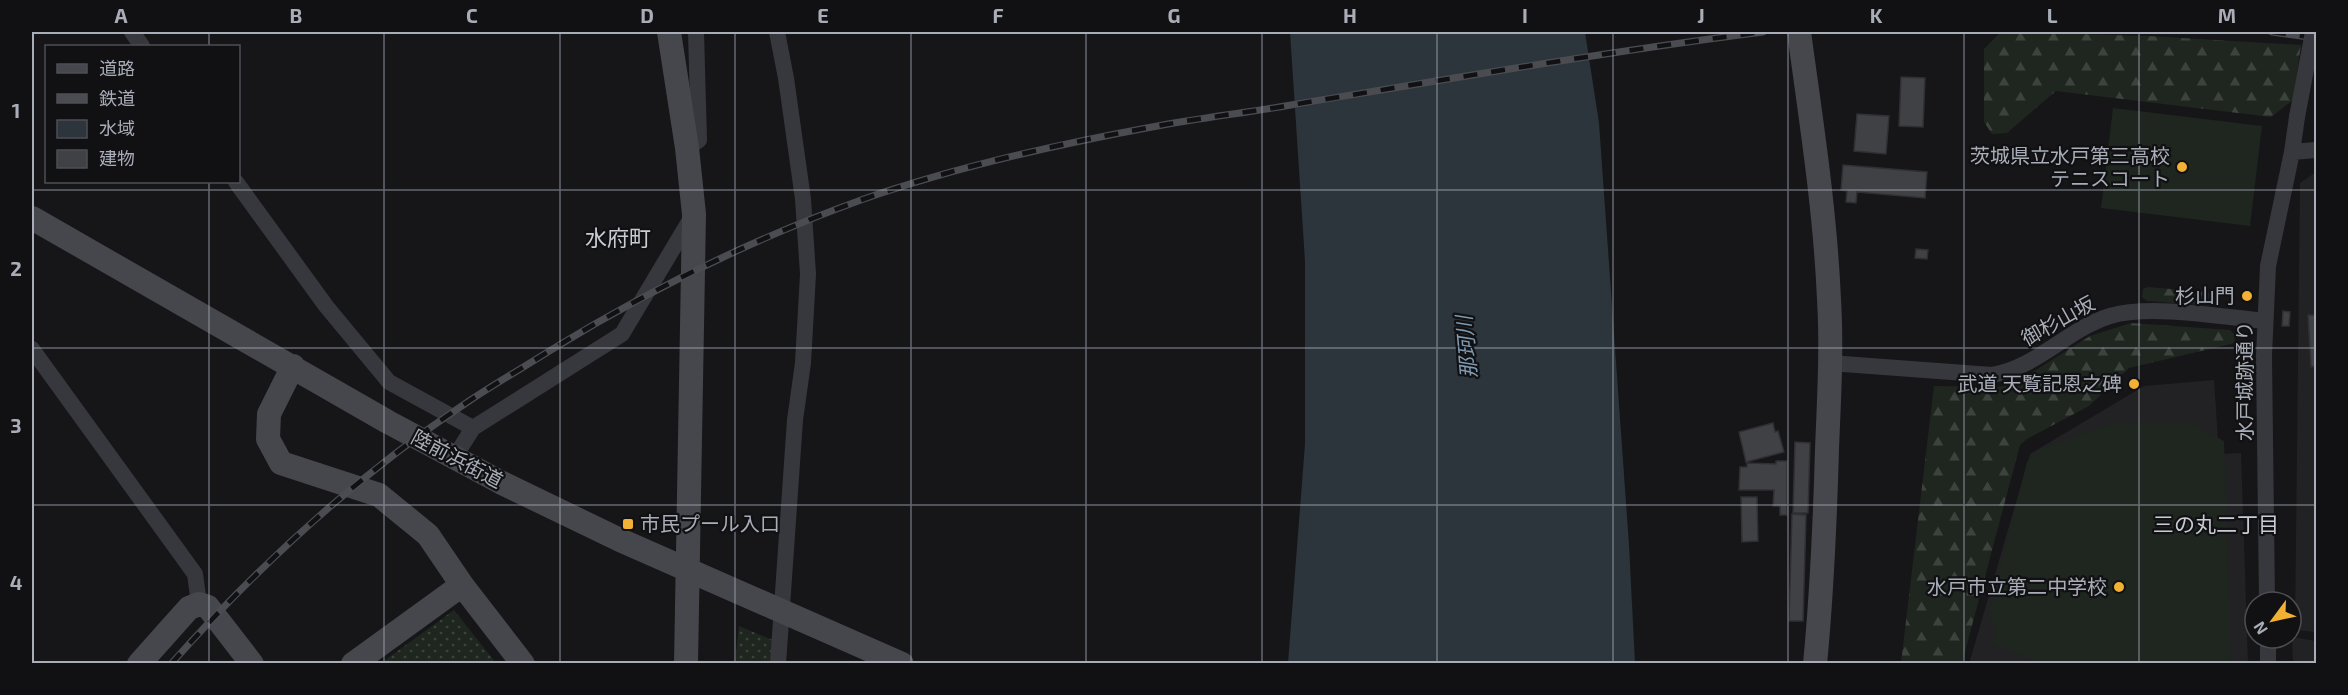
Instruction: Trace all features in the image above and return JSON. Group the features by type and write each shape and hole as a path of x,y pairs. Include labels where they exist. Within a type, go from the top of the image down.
{"street":[{"path":"132,32 141,45"},
{"path":"669,32 687,148 694,214 686,663"},
{"path":"687,148 699,140 696,32"},
{"path":"777,32 786,78 803,199 808,274 803,363 795,420 778,663"},
{"path":"1798,32 1825,244 1829,299 1830,363 1821,592 1815,663"},
{"name":"水戸城跡通り","path":"2267,590 2265,321 2268,266 2292,152 2313,32"},
{"path":"2292,152 2316,150"},
{"path":"237,183 326,306 389,382 473,428"},
{"path":"454,458 473,428 622,334 694,214"},
{"name":"陸前浜街道","path":"32,218 388,422 502,483 630,545 902,663"},
{"name":"御杉山坂","path":"1830,363 1992,375 2008,372 2075,332 2110,316 2144,310 2265,321"},
{"path":"32,349 195,574 199,604"},
{"path":"293,366 269,414 268,439 281,463 379,495 428,535 462,585 523,663"},
{"path":"353,663 462,585"},
{"path":"139,663 189,608 199,604 208,607 252,663"}],"shaded area":[{"path":"2316,172 2316,632 2303,631 2303,590 2295,590 2300,183"},
{"name":"水戸市立第二中学校","path":"2214,380 2219,454 2241,453 2246,590 2243,590 2243,650 2248,650 2248,663 1969,664 2030,454 2144,386"},
{"path":"2303,639 2316,641 2316,663 2293,663 2292,650 2303,650"}],"green space":[{"path":"2001,32 2148,36 2301,45 2293,100 2271,117 2056,91 2007,133 1992,134 1984,122 1984,49"},
{"name":"茨城県立水戸第三高校 テニスコート","path":"2113,108 2262,126 2250,226 2101,208"},
{"path":"2148,287 2218,293 2220,302 2215,306 2147,301 2142,297 2143,289"},
{"path":"2131,323 2230,330 2234,334 2235,343 2129,368 2089,406 2020,445 1962,663 1901,663 1934,386 1998,387 2012,385 2090,336"},
{"name":"水戸市立第二中学校","path":"2112,423 2191,423 2224,441 2231,663 2039,663 1994,643 1996,625 1988,618 2027,462 2038,450"},
{"path":"454,610 496,663 381,663"},
{"path":"739,626 775,641 774,663 735,664"}],"water":[{"name":"那珂川","path":"1290,32 1585,32 1599,123 1629,545 1635,663 1288,663 1305,444 1305,261"}],"building":[{"path":"1901,77 1925,78 1923,127 1899,126"},
{"path":"1857,114 1889,116 1886,154 1854,151"},
{"path":"1843,165 1927,172 1925,198 1857,192 1856,203 1846,202 1847,191 1841,190"},
{"path":"1916,249 1928,250 1927,259 1915,258"},
{"path":"2283,311 2290,312 2289,326 2282,326"},
{"path":"2308,315 2316,315 2316,366 2311,367"},
{"path":"1773,423 1775,432 1778,431 1784,452 1746,462 1739,432"},
{"path":"1795,442 1810,443 1808,513 1793,513"},
{"path":"1776,461 1787,461 1787,515 1780,515 1780,506 1773,506 1774,490 1739,490 1740,467 1747,467 1747,463 1776,464"},
{"path":"1741,497 1757,497 1758,541 1742,542"},
{"path":"1792,514 1806,515 1803,621 1789,621"}],"railway":[{"path":"171,664 239,591 312,523 388,459 428,429 500,381 664,286 741,249 821,215 932,177 1042,149 1115,134 1527,66 1763,32"},
{"path":"2272,32 2316,38"}],"place":[{"name":"茨城県立水戸第三高校 テニスコート","path":"2182,167"},
{"name":"杉山門","path":"2247,296"},
{"name":"武道 天覧記恩之碑","path":"2134,384"},
{"name":"市民プール入口","path":"628,524"},
{"name":"水戸市立第二中学校","path":"2119,587"}],"district":[{"name":"水府町","path":"618,238"},
{"name":"三の丸二丁目","path":"2216,525"}]}
